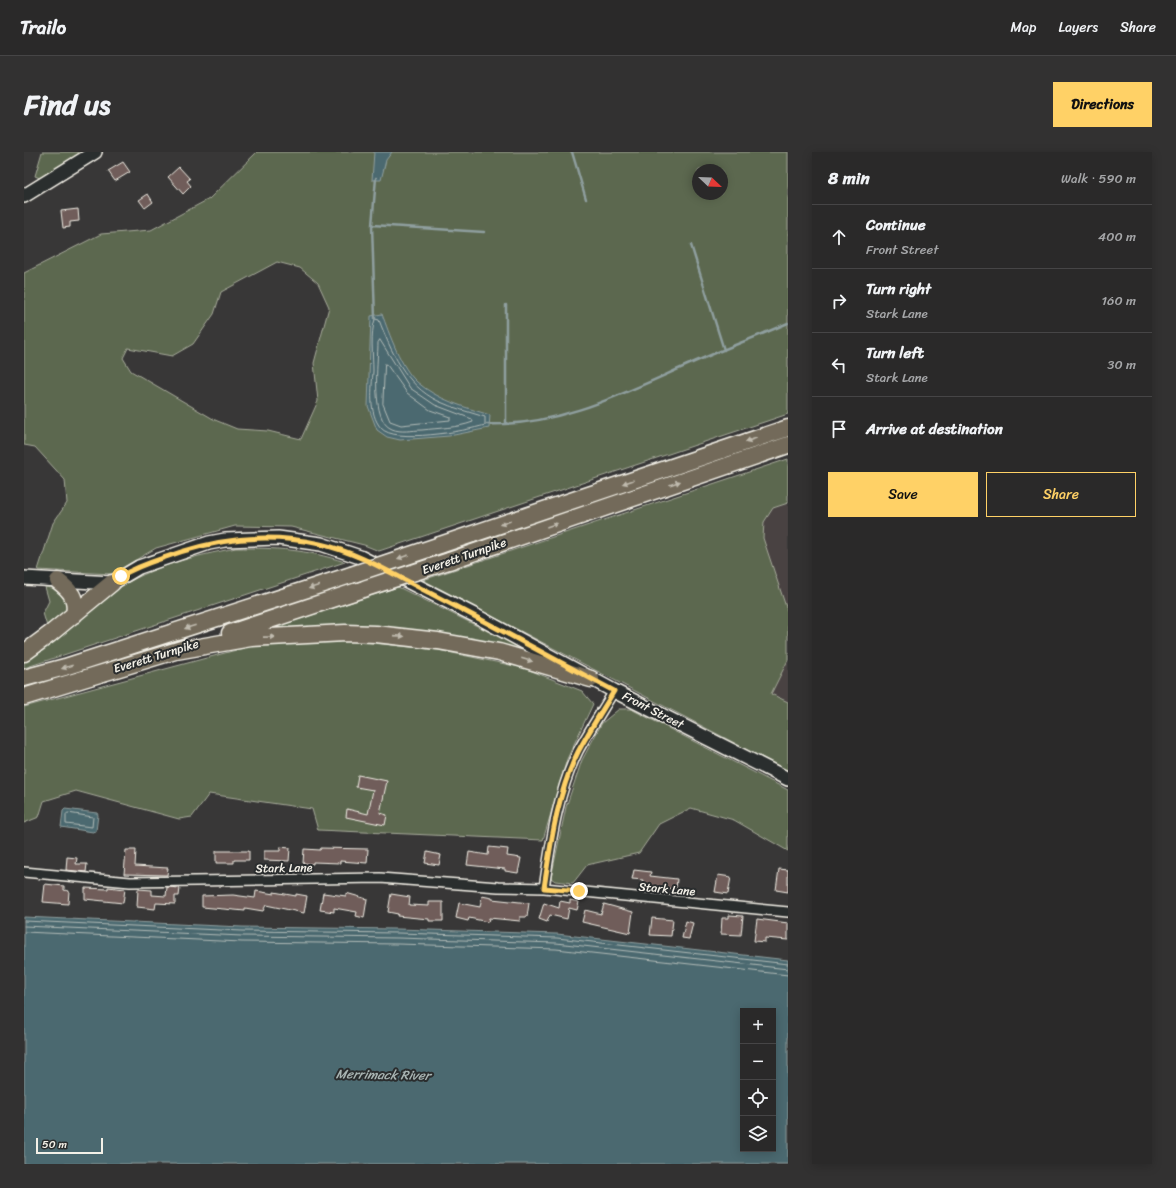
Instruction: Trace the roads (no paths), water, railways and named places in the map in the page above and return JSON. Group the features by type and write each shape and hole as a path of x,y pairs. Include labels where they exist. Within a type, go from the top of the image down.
{"highway":[{"name":"Everett Turnpike","path":"24,678 65,667 351,575 788,428"},
{"name":"Everett Turnpike","path":"24,697 176,651 449,561 788,445"},
{"path":"58,581 69,590 73,597 76,604 74,615"},
{"path":"24,653 74,615 112,583"},
{"path":"176,651 251,638 338,634 376,634 438,641 499,652 591,679"}],"main road":[{"path":"24,196 95,152"},
{"name":"Front Street","path":"112,583 139,567 209,543 226,540 278,538 321,544 360,557 614,691 788,778"},
{"path":"24,578 112,583"}],"street":[{"path":"544,888 555,822 570,772 581,747 614,691"},
{"name":"Stark Lane","path":"24,872 130,882 380,878 498,887 544,888 788,912"}],"water":[{"path":"374,152 392,152 386,160 381,180 372,180"},
{"path":"382,314 396,350 411,376 425,388 442,398 490,415 489,428 449,436 400,440 387,437 377,430 368,406 371,316"},
{"path":"65,809 97,813 96,831 93,832 61,827 63,811"},
{"name":"Merrimack River","path":"24,917 242,927 398,929 557,934 788,960 788,1164 24,1164"}],"waterway":[{"path":"572,152 586,199"},
{"path":"375,319 372,225 376,178"},
{"path":"372,225 484,232"},
{"path":"691,245 724,350"},
{"path":"506,305 506,423"},
{"path":"487,424 541,420 593,405 788,323"}]}
